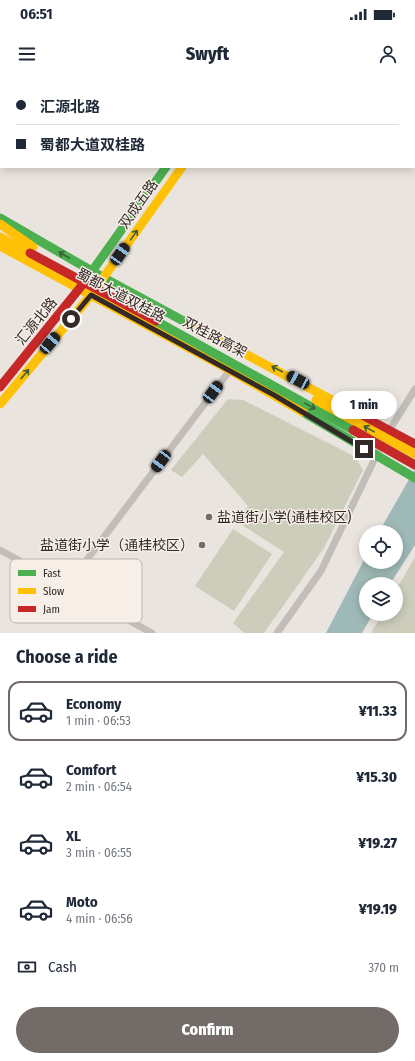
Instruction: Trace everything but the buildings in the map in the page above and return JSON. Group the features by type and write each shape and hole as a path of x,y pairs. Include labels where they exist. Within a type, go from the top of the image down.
{"main road":[{"name":"双成五路","path":"91,271 165,168"},
{"name":"双成五路","path":"104,278 181,168"},
{"name":"蜀都大道双桂路","path":"0,218 91,271 389,428 412,442"},
{"path":"0,224 31,250"},
{"name":"双桂路高架","path":"0,229 31,250 415,465"},
{"path":"0,238 31,250"},
{"name":"蜀都大道双桂路","path":"0,246 230,370 415,478"},
{"name":"双桂路高架","path":"31,250 415,458"},
{"name":"汇源北路","path":"0,387 80,289 91,271"},
{"name":"汇源北路","path":"0,404 104,278"},
{"path":"377,456 388,449 410,454"}],"street":[{"path":"87,559 230,370"},
{"path":"277,633 321,571 389,428 415,389"},
{"path":"0,550 17,559"},
{"path":"134,623 152,633"}],"green space":[{"path":"228,399 243,400 354,456 363,470 324,548 264,633 244,633 233,623 284,552 236,521 248,506 203,454 182,477 171,470"},
{"path":"233,529 272,554 234,611 195,586"},
{"path":"415,557 415,633 371,633 378,621 403,621 403,578"}],"water":[{"path":"415,469 415,545 403,564 403,525 383,525"},
{"path":"359,569 400,569 394,577 359,577 359,621 369,621 362,633 326,633"}],"traffic: fast":[{"path":"83,284 165,168"},
{"path":"0,218 104,278 189,324"},
{"path":"156,321 353,430"},
{"path":"303,412 415,478"}],"traffic: slow":[{"path":"0,404 91,295 181,168"},
{"path":"0,224 33,247"},
{"path":"0,237 29,252"},
{"path":"0,246 230,370 303,412"},
{"path":"189,324 362,416"},
{"path":"316,400 415,454"}],"traffic: jam":[{"path":"30,253 156,321"},
{"path":"0,387 83,284"},
{"path":"362,416 415,444"},
{"path":"353,430 415,465"}],"place":[{"name":"盐道街小学(通桂校区)","path":"209,517"},
{"name":"盐道街小学（通桂校区）","path":"202,545"}],"route":[{"path":"71,319 91,295 230,370 364,449"}]}
